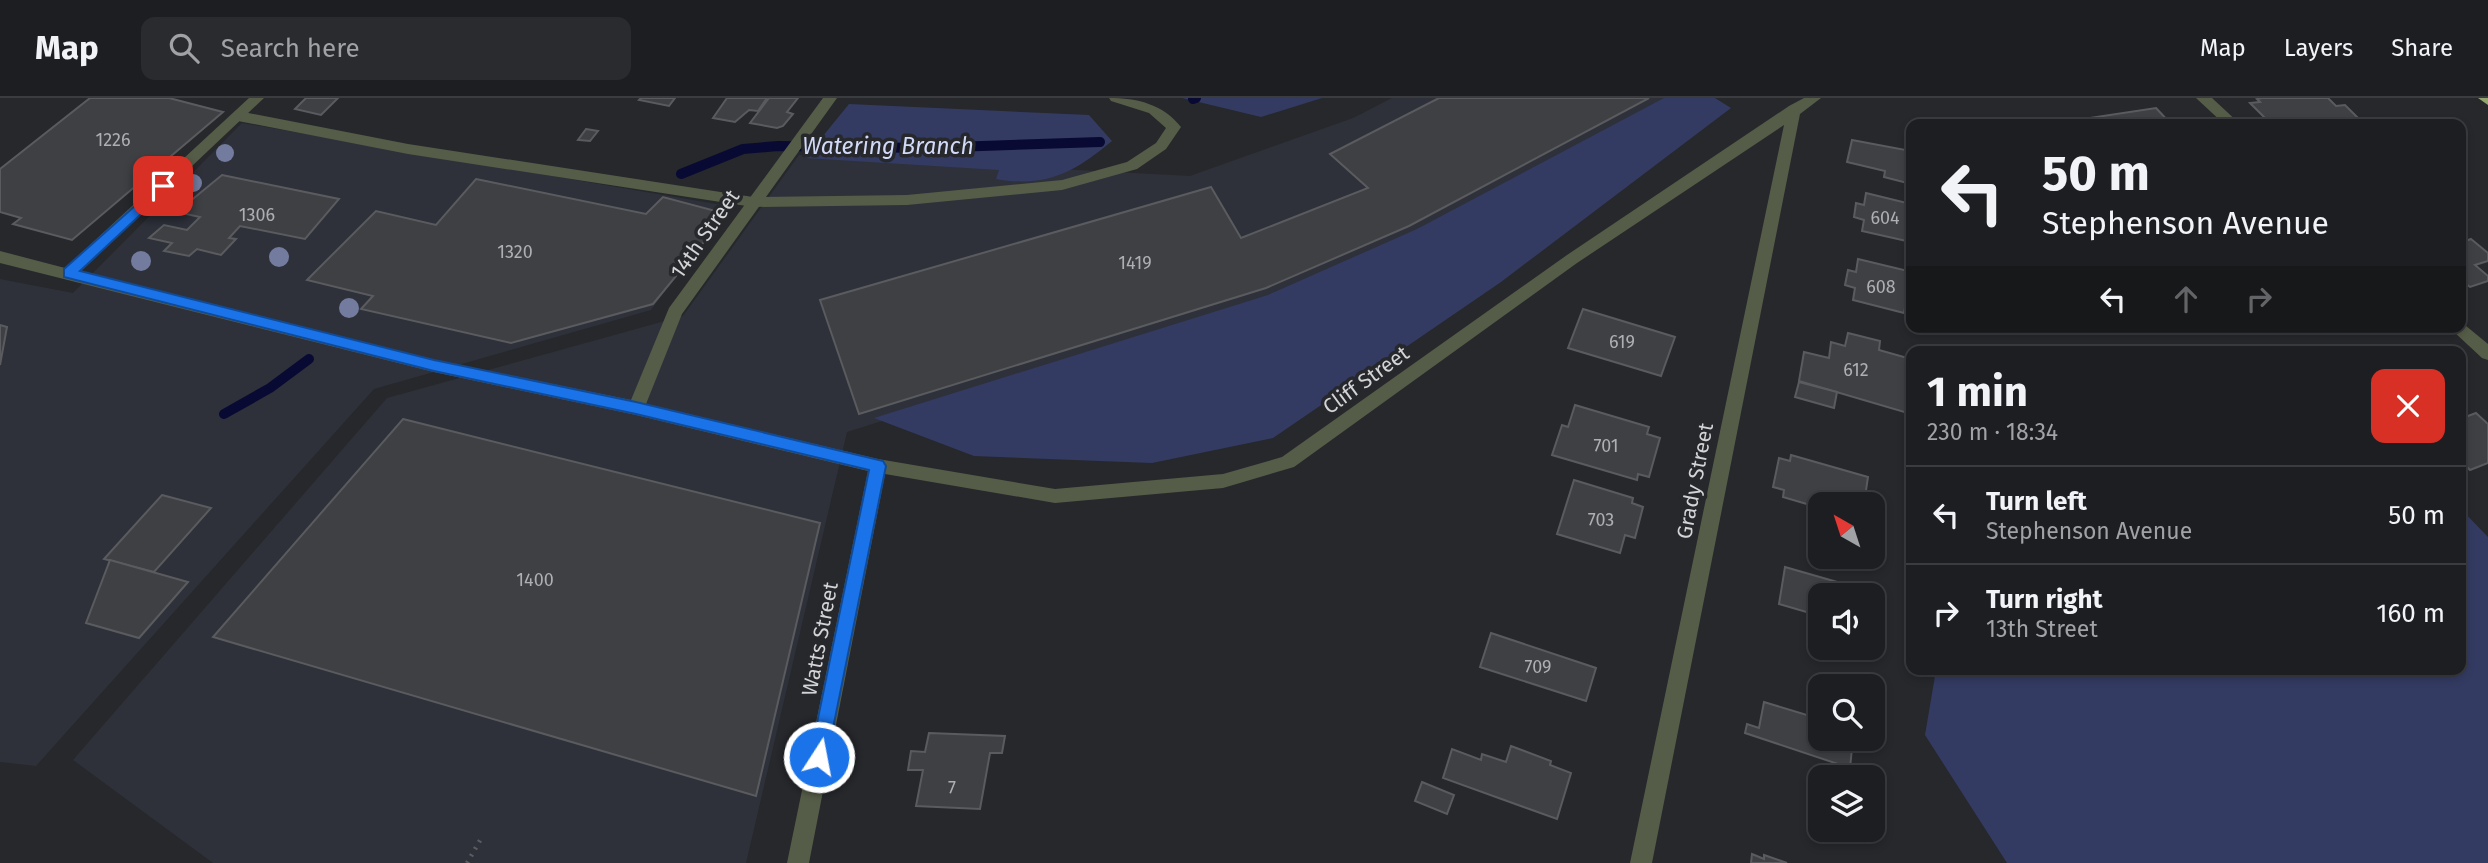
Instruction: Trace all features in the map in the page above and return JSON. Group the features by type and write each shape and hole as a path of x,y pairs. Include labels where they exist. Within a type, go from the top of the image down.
{"street":[{"path":"69,273 257,98"},
{"name":"14th Street","path":"636,408 675,312 830,98"},
{"path":"238,116 408,149 753,202 908,200 1014,192 1062,185 1132,166 1161,146 1174,127 1154,110 1116,98"},
{"name":"Cliff Street","path":"0,257 434,366 636,408 878,466 1055,496 1223,481 1288,462 1572,259 1814,98"},
{"path":"2203,98 2227,119"},
{"name":"Grady Street","path":"1641,863 1794,109"},
{"path":"2465,333 2488,354"},
{"name":"Watts Street","path":"798,863 878,466"}],"path":[{"path":"467,863 482,837"}],"shaded area":[{"path":"1182,98 1322,98 1261,117"},
{"path":"1392,98 1684,98 1337,278 847,432 746,863 213,863 73,760 387,398 683,316 799,155 1190,176 1353,118"},
{"path":"1664,98 1715,98 1731,108 1501,282 1273,438 1152,463 974,456 874,418 1268,295 1417,229"},
{"path":"849,104 1089,115 1112,141 1072,169 1045,179 1030,181 996,179 999,170 805,158"},
{"path":"242,123 728,206 651,310 374,389 36,766 0,762 0,279 73,293"},
{"path":"2466,514 2488,537 2488,863 2007,863 1925,735 1935,675 2466,675"}],"building":[{"path":"90,98 169,98 223,112 72,240 13,224 21,218 0,212 0,169"},
{"path":"306,98 338,98 321,115 295,109"},
{"path":"675,98 669,106 639,100"},
{"path":"727,98 767,98 758,111 749,110 735,122 713,118"},
{"path":"769,98 798,98 787,112 793,114 783,126 777,128 750,123"},
{"path":"1439,98 1649,98 1409,226 1266,288 859,414 820,300 1211,187 1241,238 1368,188 1330,154"},
{"path":"2328,98 2336,106 2345,105 2359,119 2266,119 2250,103 2260,102 2257,99"},
{"path":"2156,108 2166,119 2083,119"},
{"path":"586,129 598,131 590,141 578,140"},
{"path":"1852,140 1906,150 1906,183 1884,177 1885,171 1847,162"},
{"path":"222,175 339,199 305,239 240,226 229,238 236,239 221,255 197,249 189,256 164,251 172,243 149,238 164,225 187,230 200,217 177,212"},
{"path":"476,179 646,214 663,197 727,214 653,304 511,343 361,309 373,296 307,280 376,211 436,225"},
{"path":"1866,193 1906,203 1906,241 1862,231 1864,220 1854,217 1856,203 1864,205"},
{"path":"2471,239 2488,253 2488,261 2475,265 2488,276 2488,281 2470,287 2466,284 2466,241"},
{"path":"1858,259 1906,271 1904,313 1853,300 1855,288 1845,285 1848,270 1856,272"},
{"path":"1583,309 1675,337 1661,376 1568,348"},
{"path":"0,325 7,327 0,365"},
{"path":"1848,333 1880,341 1879,350 1906,358 1906,413 1799,381 1804,352 1829,358 1831,342 1845,346"},
{"path":"1799,382 1837,392 1834,408 1795,397"},
{"path":"1575,405 1649,427 1647,434 1660,438 1649,477 1638,474 1637,480 1552,455 1562,425 1568,427"},
{"path":"2476,413 2488,424 2488,463 2470,470 2466,466 2466,417"},
{"path":"403,419 820,523 756,796 213,637"},
{"path":"1791,455 1868,477 1866,492 1808,492 1808,504 1783,497 1784,490 1773,487 1779,458 1790,461"},
{"path":"1574,480 1633,498 1632,503 1643,507 1635,538 1625,535 1620,553 1557,534"},
{"path":"162,495 211,508 154,572 104,559"},
{"path":"110,560 188,582 139,638 86,623"},
{"path":"1785,567 1841,583 1808,583 1808,612 1779,604"},
{"path":"1491,633 1596,668 1586,701 1480,667"},
{"path":"1764,702 1808,715 1808,751 1852,751 1850,765 1841,765 1745,733 1747,724 1759,728"},
{"path":"929,733 1005,736 1002,753 990,753 980,809 916,806 923,770 908,770 911,751 925,752"},
{"path":"1511,746 1551,761 1550,765 1571,773 1557,819 1443,778 1452,749 1481,760 1482,754 1506,762"},
{"path":"1422,782 1454,795 1447,814 1415,801"},
{"path":"1752,854 1764,859 1764,855 1787,863 1751,863"}],"waterway":[{"name":"Watering Branch","path":"681,174 743,149 778,146 924,148 1100,142"},
{"name":"Watering Branch","path":"224,414 270,388 309,359"}],"route":[{"path":"163,186 69,273 434,366 636,408 878,466 819,757"}]}
